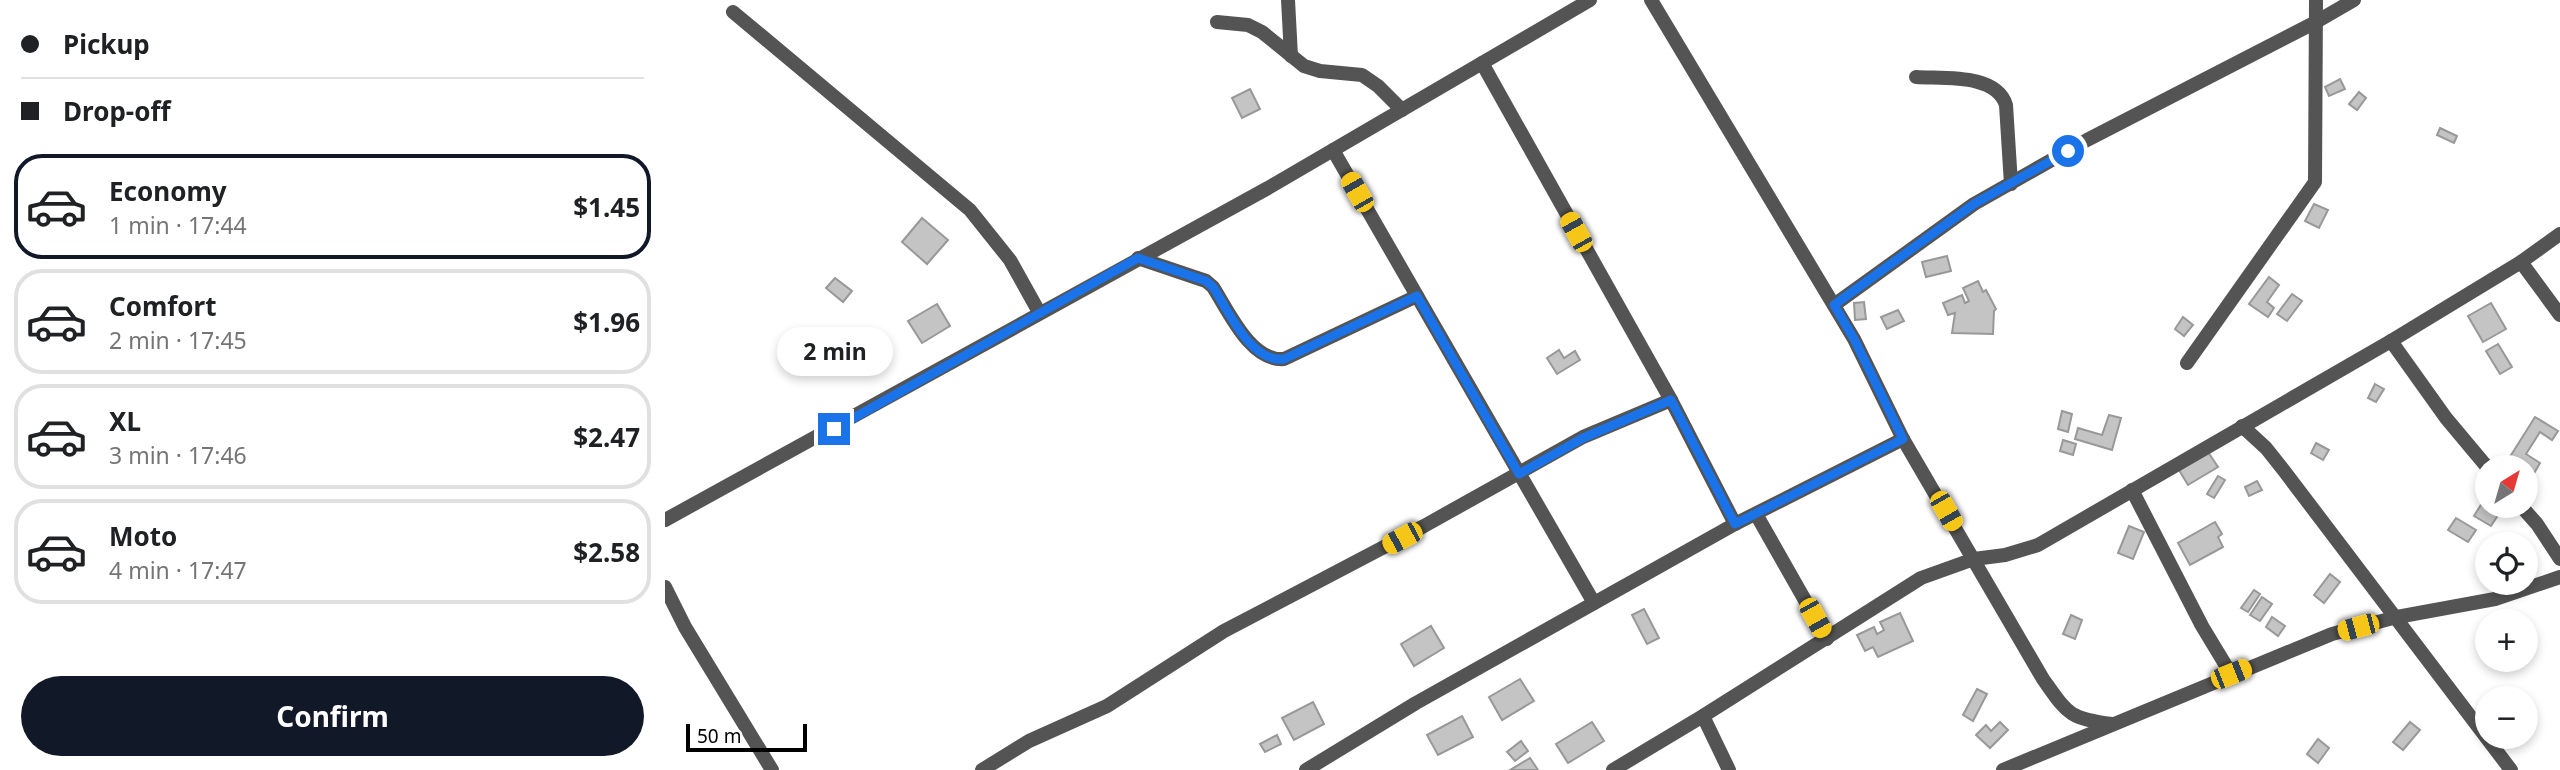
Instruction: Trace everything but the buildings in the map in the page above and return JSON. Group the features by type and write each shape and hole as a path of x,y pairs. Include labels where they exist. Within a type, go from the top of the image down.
{"street":[{"path":"1288,0 1291,56"},
{"path":"665,520 906,389 1332,150 1590,0"},
{"path":"1651,0 1854,339 1903,439 2043,679 2064,708 2082,720 2112,724"},
{"path":"2187,363 2315,182 2316,0"},
{"path":"1834,305 1974,204 2087,140 2354,0"},
{"path":"733,12 970,210 1010,260 1039,312"},
{"path":"1217,22 1248,25 1262,32 1304,66 1320,71 1362,75 1378,86 1402,110"},
{"path":"1482,63 1671,400 1735,524"},
{"path":"1916,77 1971,81 1996,89 2003,96 2006,105 2011,184"},
{"path":"1332,150 1594,603"},
{"path":"1613,770 1921,578 1974,559 2005,555 2038,545 2391,341 2521,262 2560,234"},
{"path":"1138,258 1206,281 1213,287 1252,346 1264,357 1274,360 1284,359 1417,296"},
{"path":"2521,262 2560,315"},
{"path":"2391,341 2446,418 2477,455"},
{"path":"982,770 1029,741 1107,706 1224,631 1583,438 1671,400"},
{"path":"2242,426 2266,448 2511,770"},
{"path":"1306,770 1416,703 1735,524 1903,439"},
{"path":"2132,490 2202,626 2231,674"},
{"path":"1756,514 1827,639"},
{"path":"2532,518 2560,559"},
{"path":"2003,770 2332,634 2397,617 2495,599 2560,577"},
{"path":"665,587 685,626 772,770"},
{"path":"1703,716 1729,770"}],"route":[{"path":"834,429 1138,258 1206,281 1213,287 1252,346 1264,357 1274,360 1284,359 1417,296 1519,474 1583,438 1671,400 1735,524 1903,439 1854,339 1834,305 1974,204 2068,151"}]}
